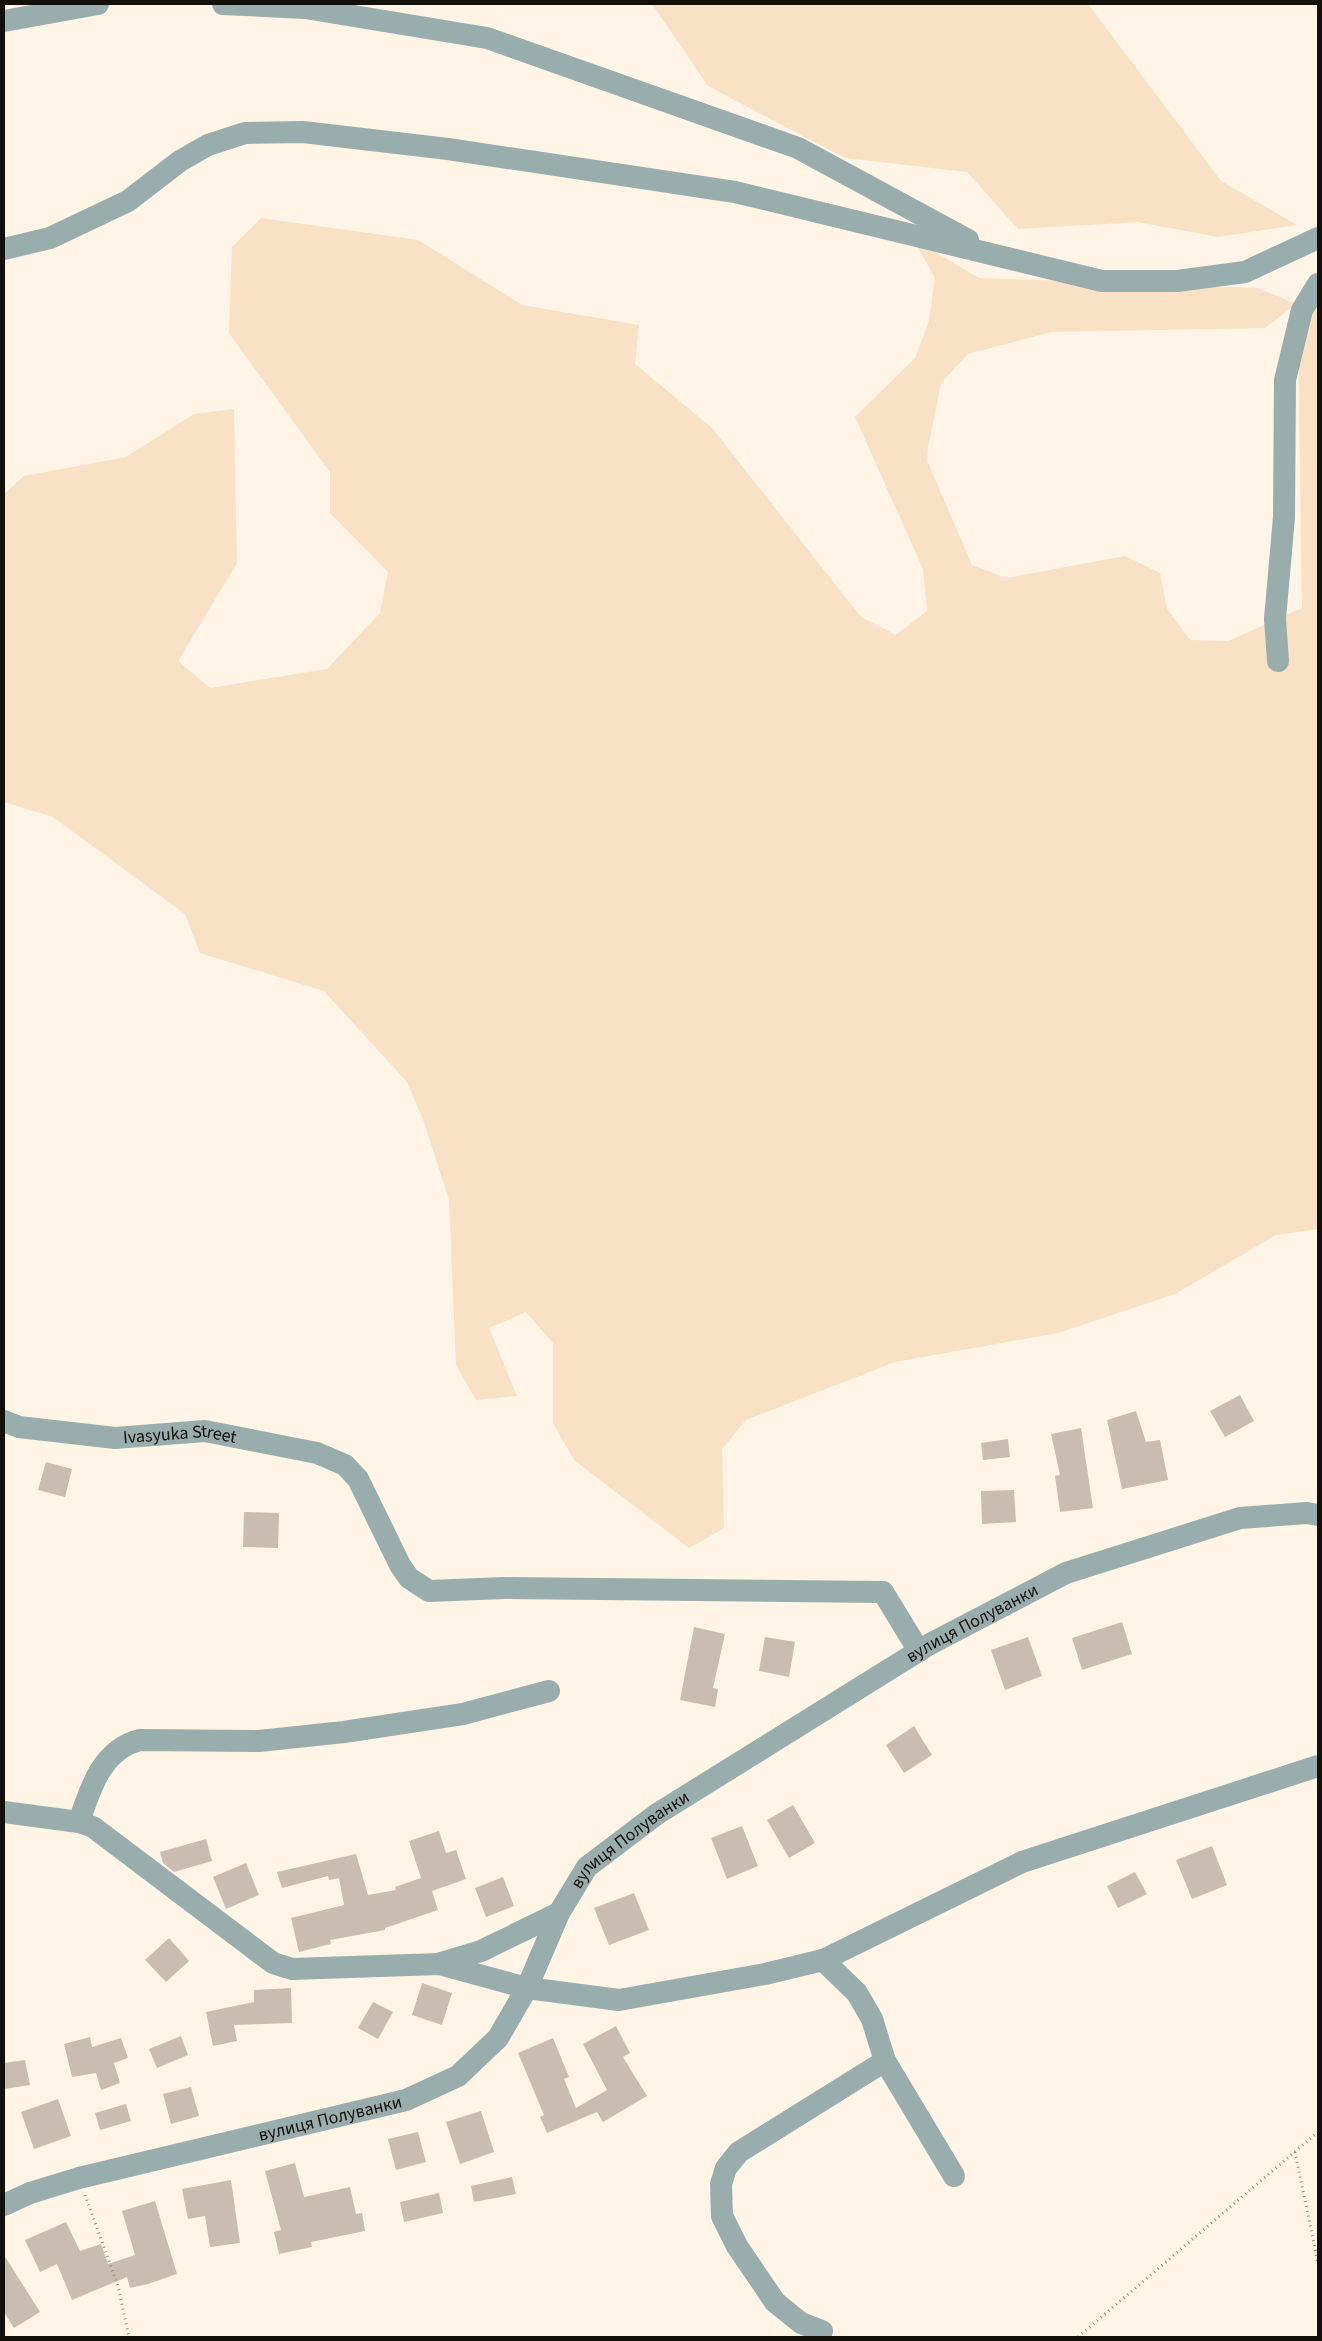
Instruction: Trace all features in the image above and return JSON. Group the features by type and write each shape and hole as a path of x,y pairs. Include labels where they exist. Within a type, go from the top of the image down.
{"street":[{"path":"4,21 98,4"},
{"path":"223,4 305,8 487,38 798,148 1002,258"},
{"path":"4,250 50,238 128,201 180,161 208,145 245,133 302,132 448,149 735,192 883,226 1002,258 1102,281 1177,281 1245,272 1318,238"},
{"path":"1278,661 1275,619 1284,517 1285,380 1302,310 1318,284"},
{"name":"Ivasyuka Street","path":"4,1421 19,1427 115,1438 205,1431 316,1453 351,1470 358,1479 400,1565 409,1578 429,1591 514,1588 883,1592 919,1651"},
{"name":"вулиця Полуванки","path":"4,2205 30,2193 79,2178 406,2100 458,2076 498,2038 527,1988 559,1912 587,1867 657,1814 919,1651 1066,1573 1240,1518 1307,1513 1318,1515"},
{"path":"80,1822 92,1783 120,1748 140,1740 259,1741 344,1732 463,1714 549,1691"},
{"path":"439,1964 527,1988 619,2000 766,1974 822,1960 1022,1862 1318,1766"},
{"path":"4,1812 80,1822 93,1827 282,1968 439,1964 462,1959 481,1951 559,1912"},
{"path":"822,1960 857,1993 872,2019 885,2061 954,2176"},
{"path":"822,2331 801,2323 775,2302 737,2246 722,2216 721,2184 726,2168 739,2152 885,2061"}],"path":[{"path":"1078,2337 1318,2132"},
{"path":"1295,2152 1318,2263"},
{"path":"79,2178 118,2286 129,2337"}],"shaded area":[{"path":"652,4 1088,4 1221,181 1297,225 1218,237 1138,222 1018,229 967,172 845,158 708,86"},
{"path":"261,218 418,240 522,305 639,325 635,364 712,428 861,617 896,635 927,611 923,569 855,417 915,358 929,321 935,278 913,239 979,278 1258,288 1296,304 1265,328 1051,332 968,354 941,383 926,458 972,565 1007,578 1125,556 1160,573 1167,609 1190,640 1228,641 1302,608 1298,331 1318,297 1318,1229 1276,1235 1175,1294 1058,1333 895,1362 746,1420 722,1449 724,1528 689,1548 574,1460 553,1423 553,1343 526,1312 489,1328 517,1396 476,1400 456,1365 449,1200 424,1122 407,1082 324,991 200,953 185,914 53,817 4,802 4,494 24,476 126,457 194,414 234,409 237,563 178,661 210,688 327,669 380,613 388,572 330,513 330,472 229,333 232,247"}],"building":[{"path":"1240,1395 1254,1421 1225,1437 1210,1411"},
{"path":"1136,1411 1146,1442 1160,1440 1168,1480 1122,1489 1107,1420"},
{"path":"1081,1428 1093,1508 1060,1512 1055,1476 1060,1475 1051,1434"},
{"path":"1008,1439 1010,1457 983,1460 981,1443"},
{"path":"46,1462 72,1469 65,1497 38,1490"},
{"path":"1014,1490 1016,1522 982,1524 981,1491"},
{"path":"244,1512 279,1513 278,1548 243,1547"},
{"path":"1122,1622 1132,1654 1082,1670 1072,1638"},
{"path":"694,1627 725,1634 713,1688 718,1689 715,1707 680,1700"},
{"path":"765,1637 795,1642 789,1677 759,1671"},
{"path":"1028,1637 1042,1676 1005,1690 991,1650"},
{"path":"914,1726 932,1755 904,1773 886,1745"},
{"path":"793,1805 815,1843 789,1858 767,1820"},
{"path":"742,1826 758,1866 727,1879 711,1838"},
{"path":"439,1831 446,1853 456,1850 466,1879 432,1891 438,1910 385,1928 385,1930 330,1940 331,1944 299,1952 291,1918 344,1905 339,1878 329,1880 328,1876 282,1888 277,1872 356,1854 368,1895 396,1890 395,1887 421,1878 409,1841"},
{"path":"206,1839 212,1861 174,1872 163,1863 160,1852"},
{"path":"1212,1846 1227,1885 1192,1899 1176,1860"},
{"path":"246,1863 259,1895 226,1909 213,1877"},
{"path":"1135,1872 1147,1894 1118,1908 1107,1886"},
{"path":"503,1877 514,1906 486,1917 475,1888"},
{"path":"634,1893 649,1930 609,1945 594,1908"},
{"path":"169,1938 189,1961 166,1982 145,1960"},
{"path":"422,1983 452,1993 442,2025 412,2015"},
{"path":"291,1988 292,2023 234,2025 237,2041 213,2046 206,2012 254,2002 254,1990"},
{"path":"373,2002 393,2012 378,2039 358,2028"},
{"path":"616,2026 630,2053 623,2057 647,2096 603,2122 597,2112 547,2133 540,2117 544,2115 518,2053 553,2038 569,2077 564,2079 576,2108 607,2090 583,2044"},
{"path":"181,2036 188,2055 157,2068 149,2049"},
{"path":"90,2037 92,2047 121,2038 128,2058 114,2063 120,2083 101,2090 96,2073 72,2077 64,2044"},
{"path":"25,2060 30,2085 4,2089 4,2063"},
{"path":"191,2087 199,2116 171,2124 163,2094"},
{"path":"58,2099 71,2136 34,2149 21,2112"},
{"path":"126,2104 131,2121 100,2130 95,2113"},
{"path":"481,2111 494,2152 460,2164 446,2122"},
{"path":"418,2132 426,2162 396,2170 388,2139"},
{"path":"295,2163 304,2197 350,2187 356,2214 362,2213 365,2231 311,2242 312,2247 279,2254 274,2232 281,2230 265,2171"},
{"path":"512,2177 516,2194 474,2202 471,2186"},
{"path":"231,2180 240,2243 210,2247 205,2216 188,2219 182,2189"},
{"path":"439,2193 443,2213 404,2222 400,2202"},
{"path":"155,2201 177,2274 148,2284 130,2288 127,2277 72,2300 57,2264 40,2272 25,2240 66,2222 80,2251 101,2244 108,2264 135,2255 122,2211"},
{"path":"4,2255 40,2312 14,2328 4,2312"}]}
